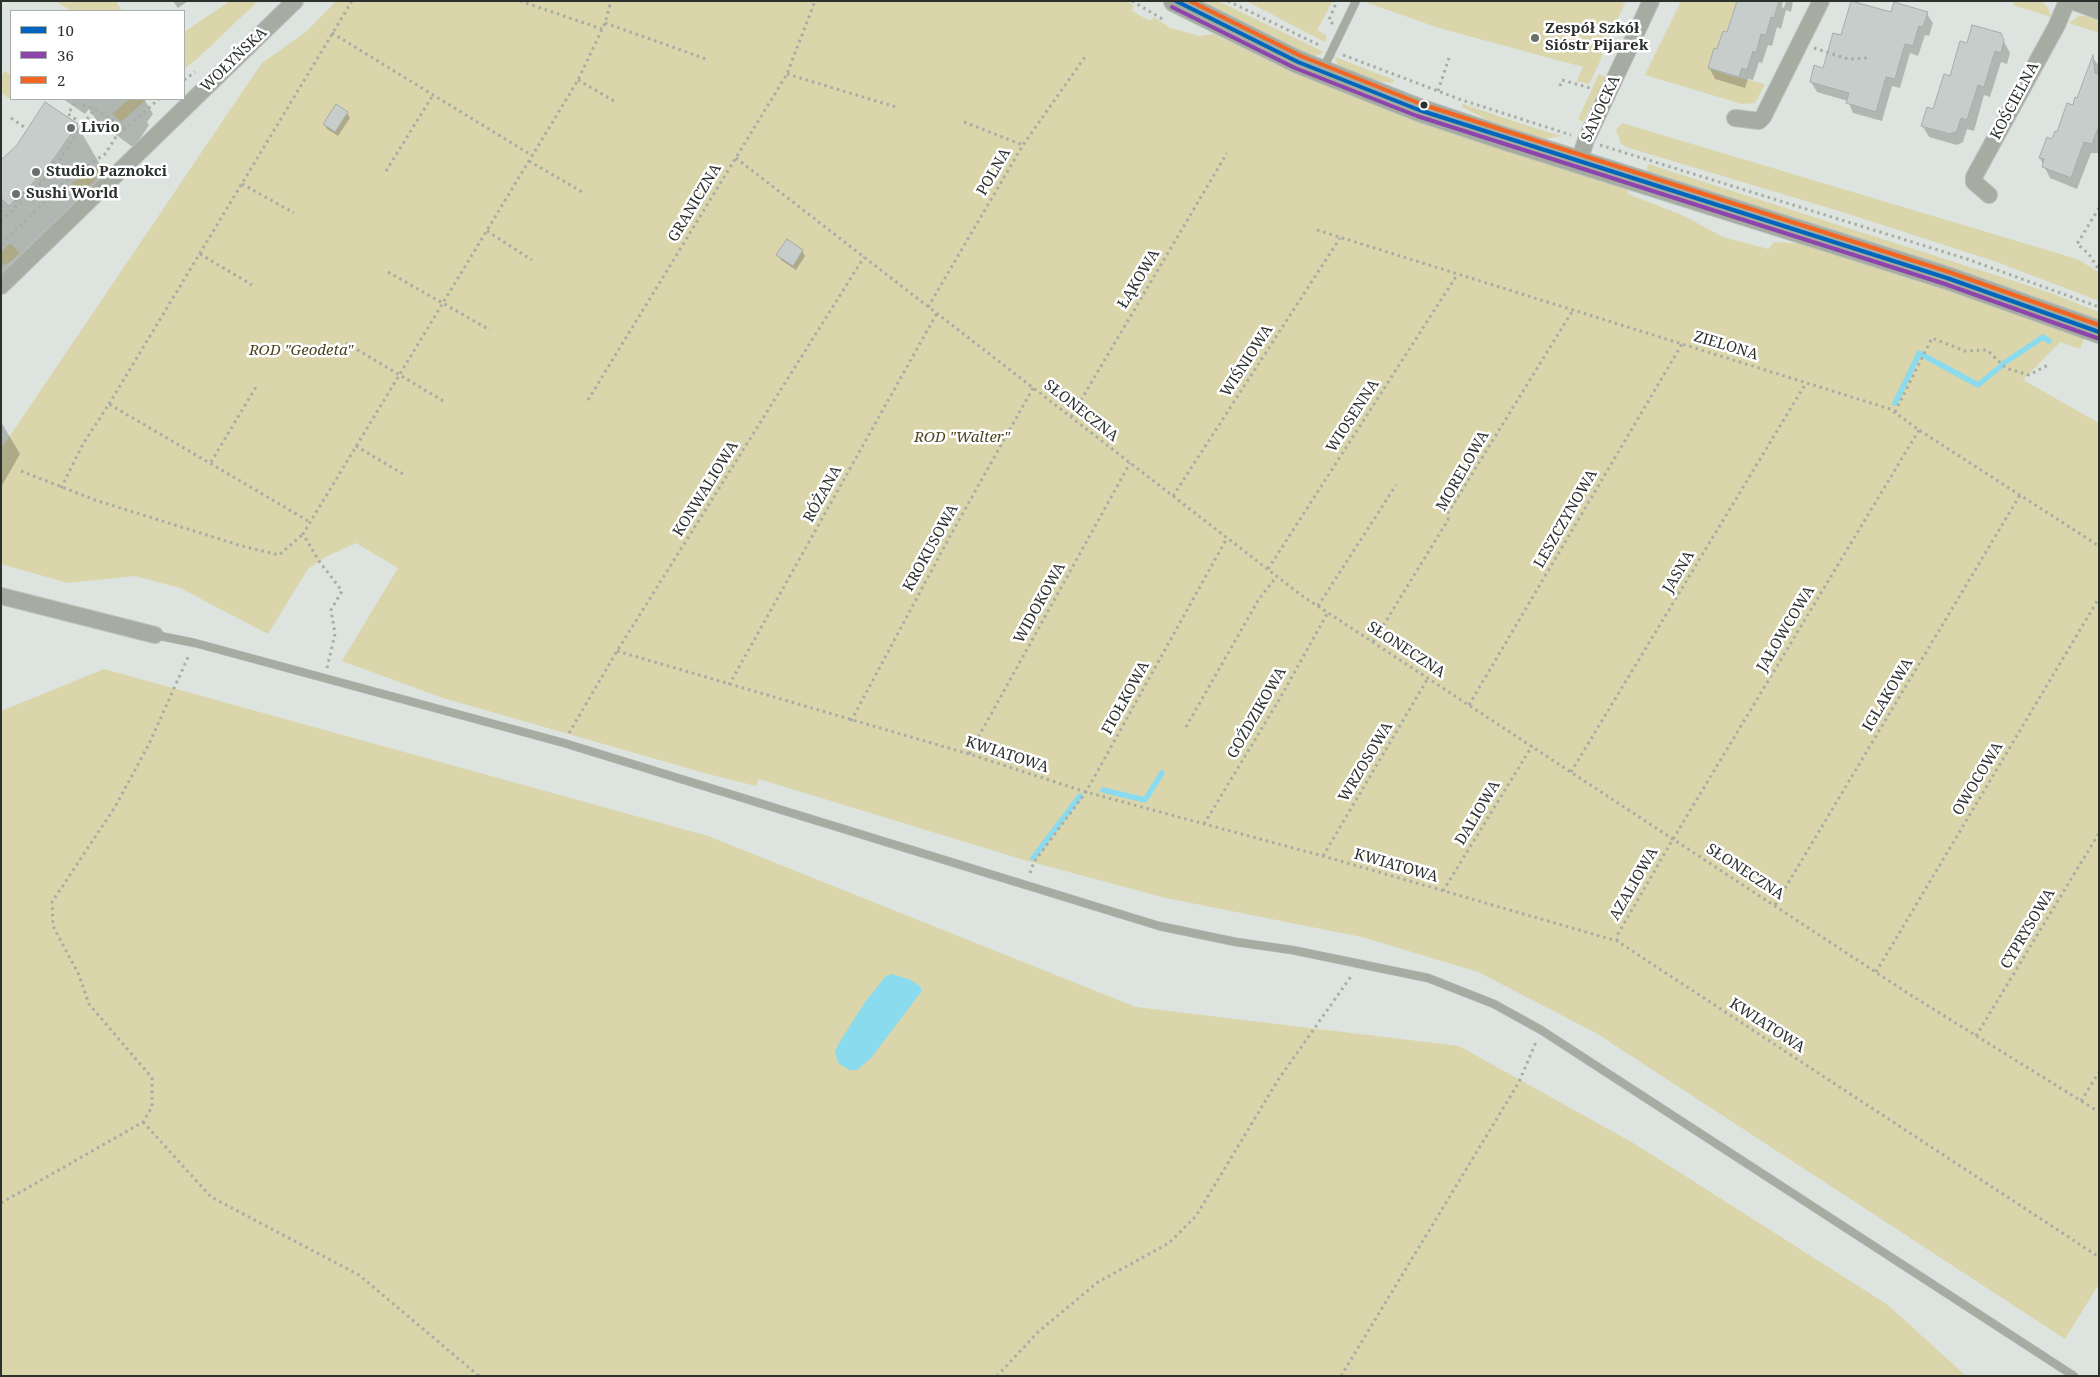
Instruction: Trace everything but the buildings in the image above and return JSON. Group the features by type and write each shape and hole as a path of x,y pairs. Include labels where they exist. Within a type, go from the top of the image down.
{"street":[{"name":"WOŁYŃSKA","path":"1,286 295,1"},
{"path":"1175,1 1321,72 1419,110 1946,278 2099,332"},
{"name":"SANOCKA","path":"1579,162 1586,140 1652,1"},
{"path":"1735,118 1759,121 1763,118 1821,1"},
{"name":"KOŚCIELNA","path":"1989,196 1974,182 1974,177 2057,25 2067,1"},
{"path":"2072,1 2099,11"},
{"path":"1,596 155,635"}],"lane":[{"path":"1321,72 1356,1"},
{"path":"155,635 195,643 564,743 1159,926 1428,978 1494,1004 1542,1030 2074,1376"}],"path":[{"path":"61,488 84,444 352,1"},
{"path":"520,1 602,29"},
{"path":"21,471 61,488 242,546 279,555 303,534 533,156 578,80 602,29 611,1"},
{"name":"GRANICZNA","path":"588,400 787,74 816,1"},
{"path":"1228,1 1332,50 1438,91 1566,134"},
{"path":"1329,20 1338,1"},
{"path":"604,23 706,59"},
{"path":"332,33 533,156"},
{"path":"1809,47 1848,59 1867,58"},
{"name":"POLNA","path":"928,307 1022,145 1087,54"},
{"path":"1438,91 1449,58"},
{"path":"787,74 896,107"},
{"path":"578,80 614,101"},
{"path":"1560,86 1562,80 1590,88"},
{"path":"386,171 433,95"},
{"path":"1,244 69,178 105,154 116,137 158,100"},
{"path":"76,101 67,115 84,124"},
{"path":"83,105 95,109 125,129"},
{"path":"1,221 57,164 95,109"},
{"path":"11,118 27,129"},
{"path":"964,122 1022,145"},
{"path":"74,129 78,132"},
{"path":"1614,149 1967,259 2099,307"},
{"name":"ŁĄKOWA","path":"1071,417 1227,153"},
{"name":"SŁONECZNA","path":"736,158 1318,606 1876,972 2099,1112"},
{"path":"52,161 57,164"},
{"path":"529,161 584,192"},
{"path":"35,177 41,182"},
{"path":"242,184 294,213"},
{"path":"16,199 20,203"},
{"path":"2099,208 2077,244 2089,254 2099,270"},
{"path":"1,210 7,216"},
{"name":"ZIELONA","path":"1317,230 1895,412 1919,430 2099,546"},
{"path":"487,231 532,260"},
{"name":"WIŚNIOWA","path":"1173,496 1340,238"},
{"path":"200,254 252,285"},
{"name":"KONWALIOWA","path":"568,734 617,652 864,257"},
{"path":"388,272 490,330"},
{"name":"WIOSENNA","path":"1268,569 1457,274"},
{"name":"MORELOWA","path":"1374,642 1448,520 1448,513 1573,310"},
{"name":"RÓŻANA","path":"729,685 937,313"},
{"path":"1895,412 1932,338 1965,352 1987,350 2006,368 2029,375 2050,364"},
{"path":"346,343 445,402"},
{"name":"LESZCZYNOWA","path":"1469,705 1682,344"},
{"name":"JASNA","path":"1571,772 1806,383"},
{"path":"211,462 256,387"},
{"name":"KROKUSOWA","path":"851,721 949,538 1033,388"},
{"path":"108,404 211,462 310,522"},
{"name":"JAŁOWCOWA","path":"1673,839 1919,430"},
{"path":"356,446 403,474"},
{"name":"WIDOKOWA","path":"969,754 1130,463"},
{"path":"1318,606 1396,485"},
{"name":"IGLAKOWA","path":"1775,905 2020,495"},
{"path":"303,534 319,561 342,591 331,610 335,634 324,678"},
{"name":"FIOŁKOWA","path":"1034,862 1086,792 1228,538"},
{"path":"1186,727 1258,599 1277,576"},
{"name":"OWOCOWA","path":"1876,972 2099,598"},
{"name":"GOŹDZIKOWA","path":"1204,824 1279,700 1328,612"},
{"path":"1,1204 143,1122 152,1107 152,1078 89,1004 79,975 53,926 52,902 115,807 148,744 195,643"},
{"name":"KWIATOWA","path":"617,652 969,754 1086,792 1323,856 1617,940 2099,1256"},
{"name":"WRZOSOWA","path":"1323,856 1428,678"},
{"name":"DALIOWA","path":"1443,891 1532,746"},
{"name":"CYPRYSOWA","path":"1976,1036 2099,833"},
{"name":"AZALIOWA","path":"1617,940 1618,934 1673,839"},
{"path":"997,1376 1038,1332 1098,1282 1168,1243 1196,1216 1278,1080 1360,964"},
{"path":"1341,1376 1519,1082 1542,1030"},
{"path":"2081,1101 2099,1072"},
{"path":"143,1122 212,1197 359,1274 479,1376"}],"green space":[{"path":"56,1 116,1 121,10 70,10"},
{"path":"230,1 258,1 185,68 185,31"},
{"name":"ROD \"Walter\"","path":"336,1 1127,1 1134,6 1132,11 1150,21 1154,17 1170,28 1200,36 1213,34 1294,71 1627,187 1628,194 1682,215 1723,237 1768,249 1774,242 1805,244 1906,275 2085,337 2080,349 2060,342 2023,380 2099,423 2099,1284 2065,1339 1596,1033 1478,972 1362,937 1166,898 1024,860 759,779 756,786 708,774 443,698 342,661 398,568 356,543 325,557 308,569 268,634 180,588 135,576 68,583 1,564 1,449 262,63 307,31"},
{"path":"1197,1 1218,1 1324,52 1314,57"},
{"path":"1246,1 1333,1 1317,30 1327,36 1325,42"},
{"name":"Zespół Szkół Sióstr Pijarek","path":"1626,1 1589,84 1577,81 1583,67 1439,28 1365,2"},
{"path":"1681,1 1741,1 1733,14 1727,32 1723,31 1717,49 1714,48 1708,67 1727,75 1765,84 1755,103 1742,104 1645,75"},
{"path":"2014,1 2042,1 2048,8 2051,17 2013,5"},
{"path":"2079,16 2099,19 2099,33 2069,23"},
{"path":"1335,57 1394,80 1393,83 1376,81 1338,67"},
{"path":"5,71 10,74 10,99 1,93 1,77"},
{"path":"1599,74 1606,77 1583,122 1578,119"},
{"path":"128,100 146,100 121,122 112,114"},
{"path":"1463,104 1561,136 1544,139 1509,131 1462,107"},
{"path":"1622,123 2077,259 2099,272 2099,301 1997,262 1839,211 1629,148 1621,144 1616,130"},
{"path":"1648,164 2048,292 2099,312 2099,322 1646,173"},
{"path":"98,166 101,170 94,181 81,193 72,183"},
{"path":"10,243 20,253 10,262 1,266 1,252"},
{"path":"104,669 708,836 1136,1007 1459,1046 1635,1144 1888,1305 1966,1376 1,1376 1,711"}],"water":[{"path":"892,974 911,980 921,987 921,992 871,1058 857,1070 849,1070 838,1063 835,1052 839,1043 865,1002 885,977"}],"waterway":[{"path":"2004,363 2043,337 2049,341"},
{"path":"1919,353 1978,385 2001,366"},
{"path":"1895,403 1918,356"},
{"path":"1103,790 1145,800 1162,773"},
{"path":"1033,858 1080,796"}],"transit line":[{"name":"10","path":"1176,1 1298,62 1419,110 1947,278 2099,332"},
{"name":"2","path":"1190,1 1301,56 1421,104 1949,272 2099,325"},
{"name":"36","path":"1172,7 1295,68 1417,116 1945,284 2097,338"}],"place":[{"name":"Zespół Szkół Sióstr Pijarek","path":"1535,38"},
{"name":"Livio","path":"71,128"},
{"name":"Studio Paznokci","path":"36,172"},
{"name":"Sushi World","path":"16,194"}],"park label":[{"name":"ROD \"Geodeta\"","path":"301,351"}]}
